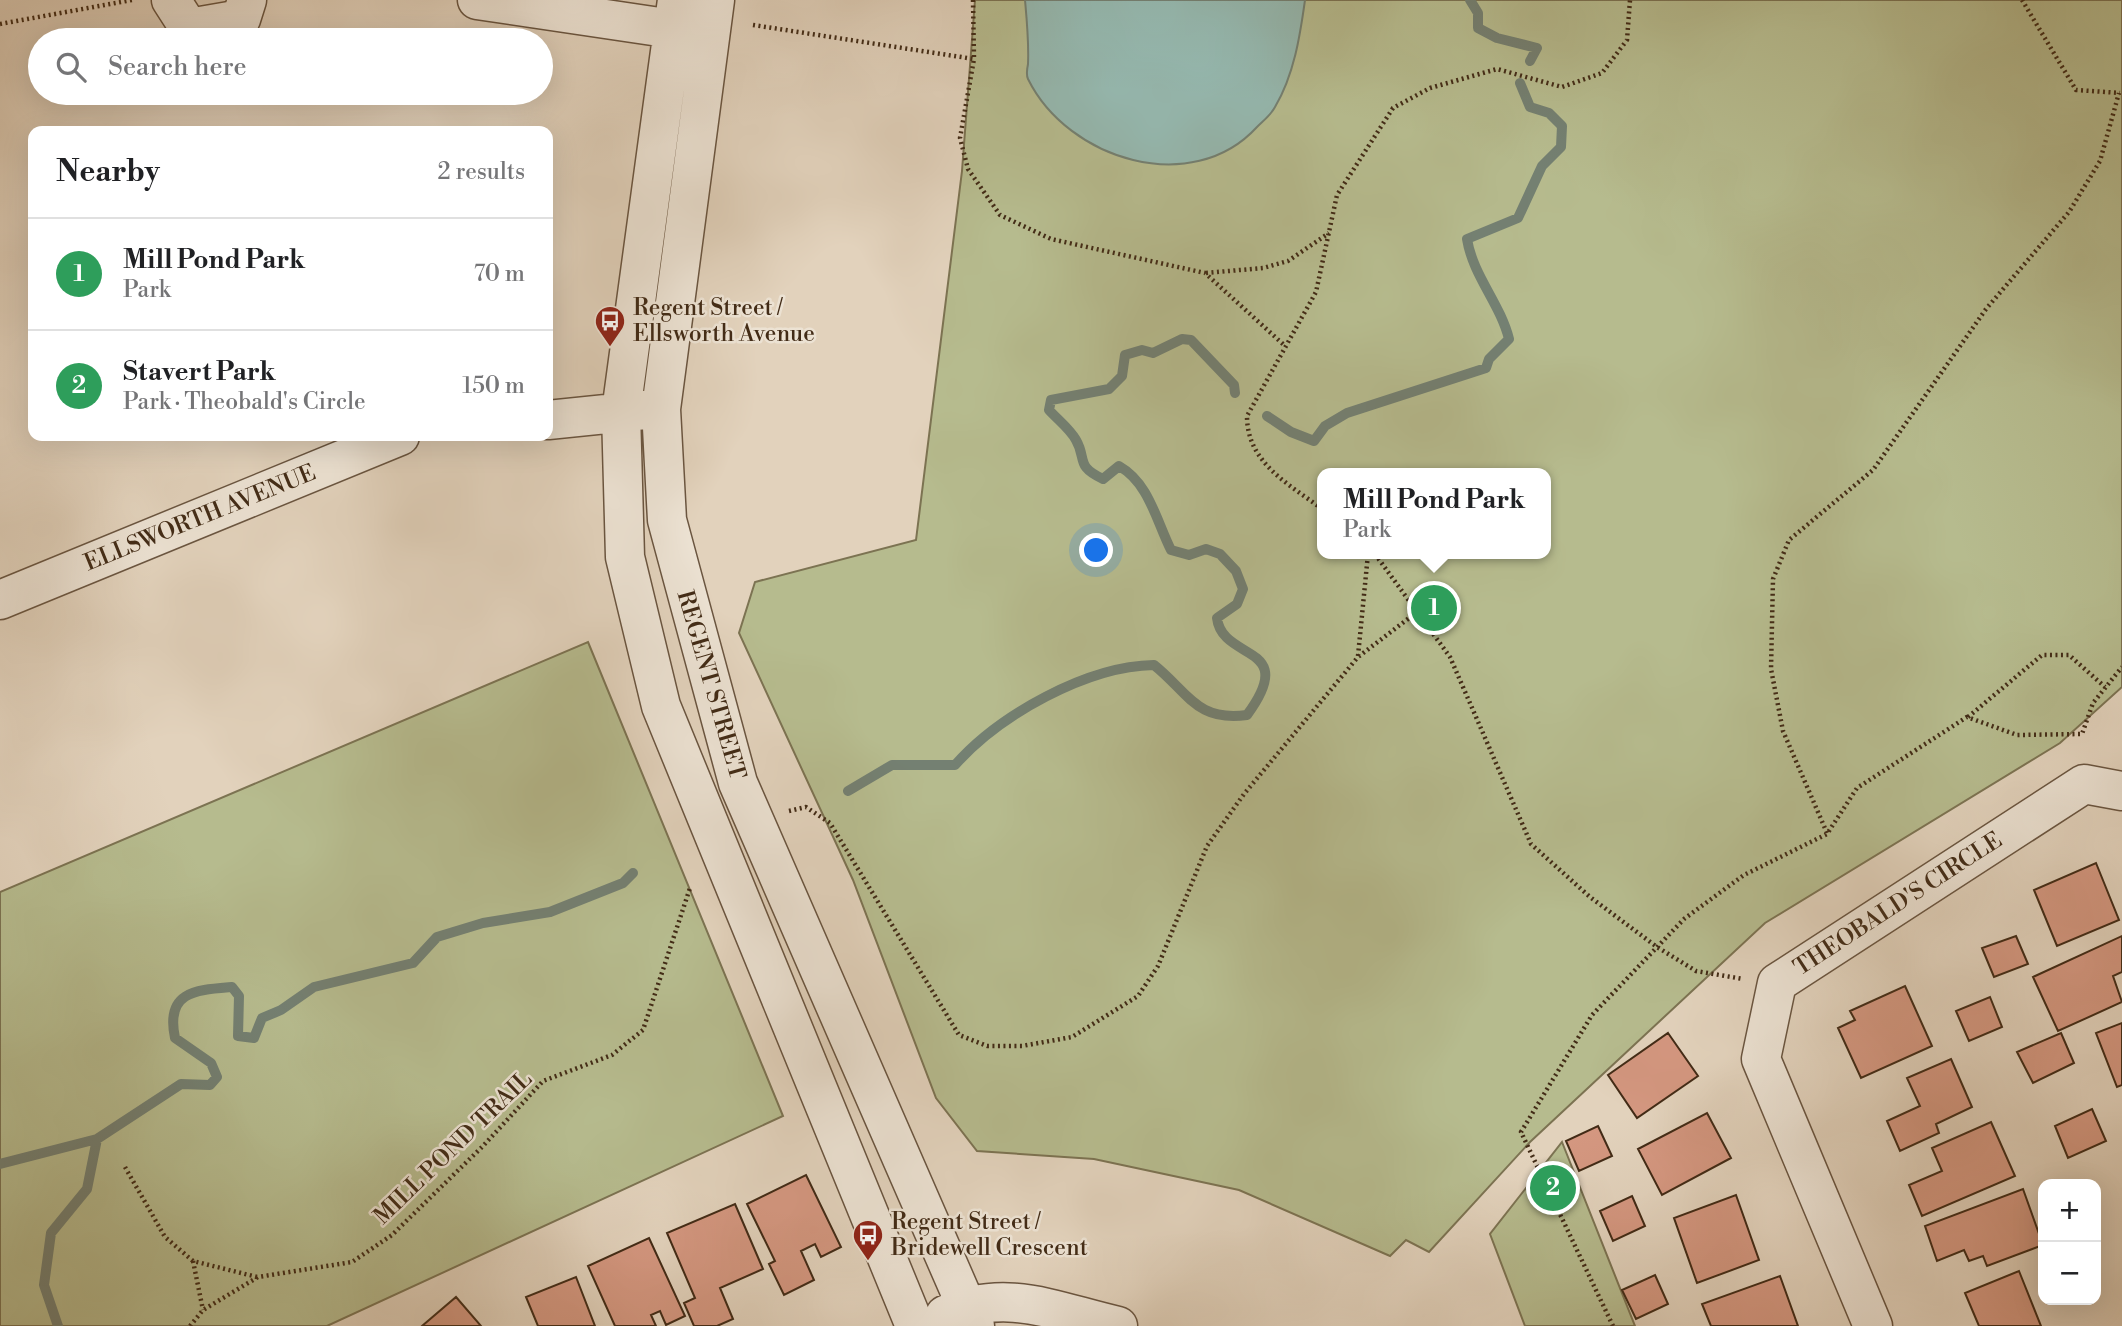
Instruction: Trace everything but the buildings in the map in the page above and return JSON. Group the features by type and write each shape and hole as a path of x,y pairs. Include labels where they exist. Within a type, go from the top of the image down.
{"street":[{"path":"171,0 189,28 242,19 247,0"},
{"path":"477,0 675,15 710,39"},
{"name":"REGENT STREET","path":"715,0 661,409 667,520 738,783 971,1316"},
{"name":"REGENT STREET","path":"675,15 621,412 625,557 661,706 915,1326"},
{"path":"553,419 661,409"},
{"name":"ELLSWORTH AVENUE","path":"0,600 388,441"},
{"name":"THEOBALD'S CIRCLE","path":"1873,1326 1760,1059 1777,983 2084,784 2122,791"},
{"path":"921,1326 971,1316 1005,1300 1118,1326"}],"path":[{"path":"0,24 132,0"},
{"path":"973,0 974,59 960,138 968,169 1000,215 1051,239 1205,273 1263,268 1288,261 1329,233"},
{"path":"1317,505 1261,462 1247,429 1247,416 1284,345 1316,292 1337,195 1393,108 1430,88 1497,69 1562,87 1602,73 1627,40 1630,0"},
{"path":"1827,834 1783,731 1771,669 1773,579 1789,540 1873,470 1986,309 2068,212 2100,162 2121,93 2076,90 2022,0"},
{"path":"753,25 974,59"},
{"path":"1205,273 1284,345"},
{"path":"1358,657 1368,559"},
{"path":"1380,559 1450,657 1531,844 1590,897 1657,947 1696,971 1751,980 1769,1020"},
{"path":"785,811 806,807 830,823 959,1035 987,1046 1022,1046 1072,1037 1138,996 1158,966 1207,846 1244,794 1358,657 1418,612"},
{"path":"1614,1326 1521,1132 1592,1014 1684,919 1744,875 1827,834 1857,788 1967,717 2042,655 2069,655 2105,687"},
{"path":"1967,717 2017,736 2082,734 2093,703 2122,667"},
{"name":"MILL POND TRAIL","path":"190,1326 203,1310 258,1277 352,1262 392,1235 483,1146 543,1082 612,1055 643,1030 690,888"},
{"path":"125,1167 165,1237 193,1261 258,1277"},
{"path":"193,1261 203,1310"}],"green space":[{"path":"975,0 2122,0 2122,687 2060,743 1765,923 1530,1142 1429,1252 1406,1240 1390,1256 1239,1190 1094,1159 977,1151 936,1098 853,880 739,633 755,582 916,540 962,171"},
{"path":"588,642 783,1116 327,1326 0,1326 0,892"},
{"path":"1562,1142 1635,1326 1525,1326 1490,1234"}],"water":[{"path":"1025,0 1305,0 1292,69 1282,95 1271,113 1230,149 1199,161 1167,164 1133,160 1101,149 1072,131 1047,107 1027,76"}],"waterway":[{"path":"1470,0 1478,13 1478,28 1497,38 1537,48 1530,61"},
{"path":"1267,416 1291,432 1314,441 1325,426 1347,413 1486,368 1489,359 1509,339 1475,265 1467,239 1518,218 1542,166 1561,147 1562,126 1549,113 1530,107 1520,83"},
{"path":"848,791 892,765 955,765 995,728 1046,697 1101,674 1128,668 1154,665 1194,703 1204,709 1230,716 1247,715 1261,692 1265,676 1262,664 1231,642 1222,632 1217,618 1237,604 1243,589 1236,571 1220,554 1206,549 1189,555 1171,550 1151,503 1138,482 1119,466 1103,479 1089,470 1073,436 1049,410 1051,400 1109,389 1122,376 1125,355 1142,350 1153,353 1182,339 1191,340 1234,385 1235,393"},
{"path":"0,1164 97,1139 181,1084 210,1085 217,1077 211,1063 175,1038 175,1011 186,996 232,987 239,996 238,1036 254,1038 262,1018 281,1010 314,987 413,963 437,937 483,923 550,912 623,883 633,873"},
{"path":"58,1326 44,1285 51,1233 87,1189 97,1139"}],"place":[{"name":"Regent Street / Ellsworth Avenue","path":"610,348"},
{"name":"Mill Pond Park","path":"1434,608"},
{"name":"Stavert Park","path":"1553,1188"},
{"name":"Regent Street / Bridewell Crescent","path":"868,1262"}]}
